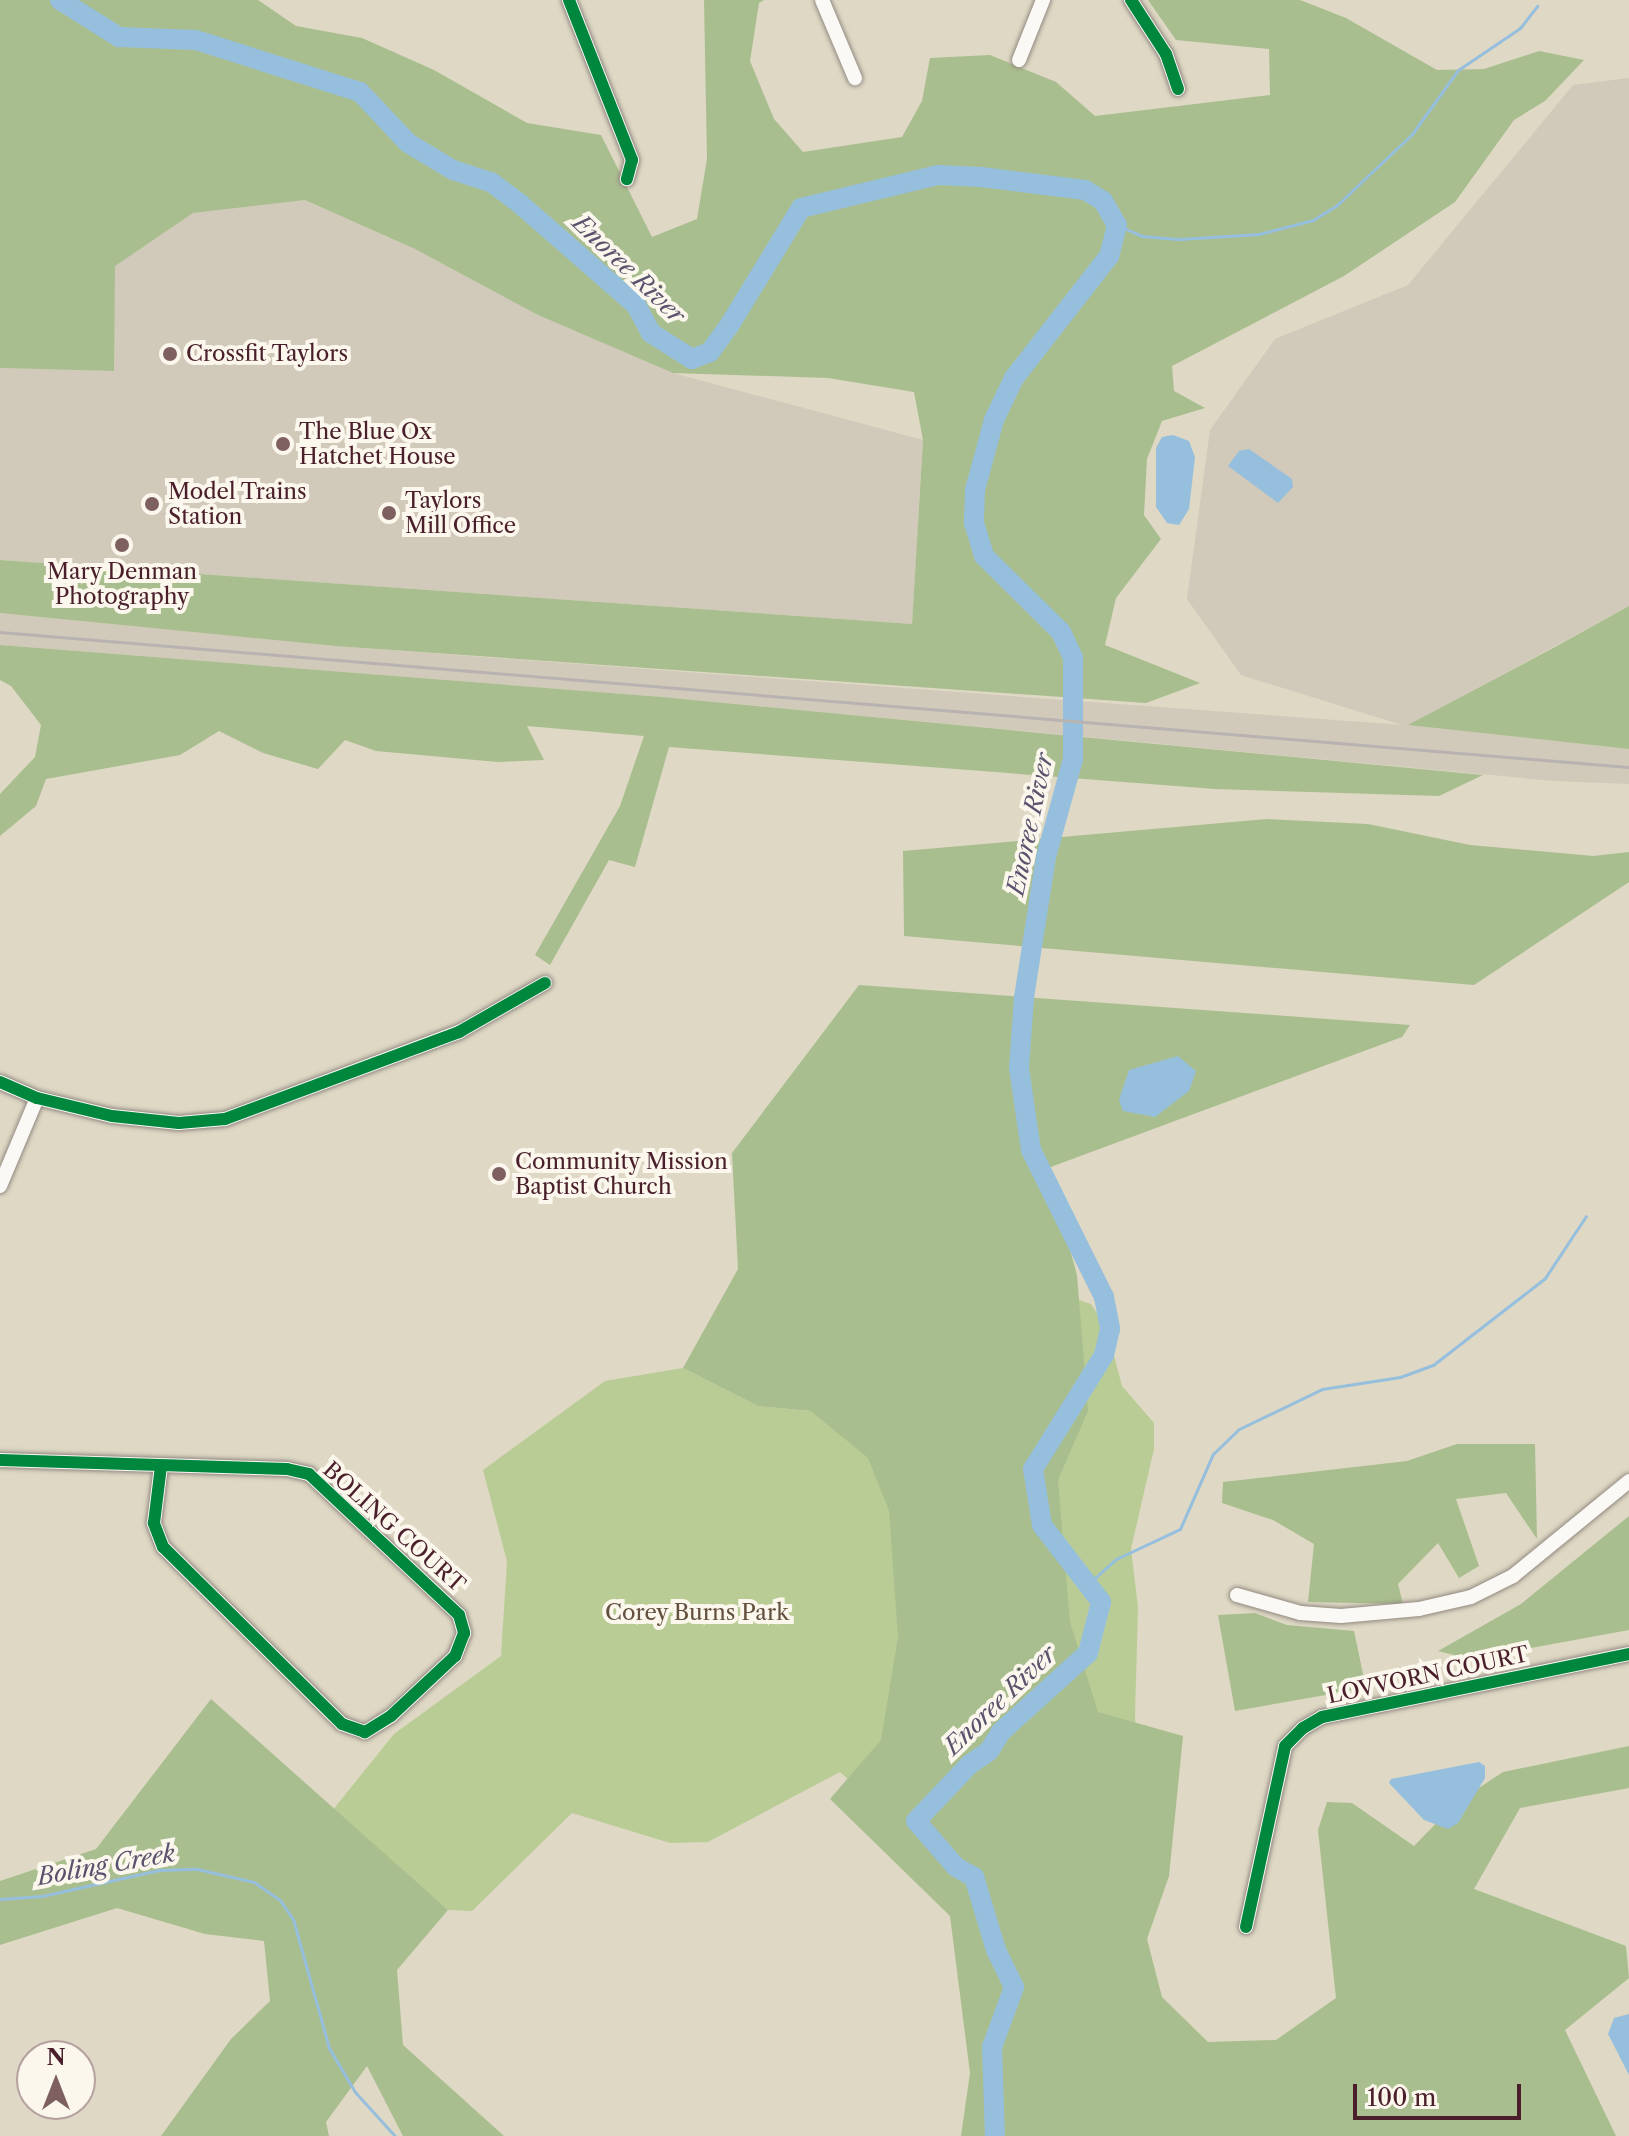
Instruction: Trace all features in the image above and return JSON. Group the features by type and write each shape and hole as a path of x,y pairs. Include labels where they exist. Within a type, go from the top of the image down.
{"street":[{"path":"569,0 632,160 627,179"},
{"path":"822,0 855,78"},
{"path":"1019,60 1043,0"},
{"path":"1131,0 1166,54 1178,89"},
{"path":"0,1082 37,1098 135,1120 179,1123 243,1115 459,1032 545,983"},
{"path":"0,1186 37,1098"},
{"name":"BOLING COURT","path":"0,1460 287,1469 319,1480 459,1615 464,1633 455,1656 365,1732 342,1724 160,1542 154,1523 161,1466"},
{"path":"1237,1595 1300,1613 1341,1616 1419,1609 1471,1597 1513,1576 1629,1481"},
{"name":"LOVVORN COURT","path":"1246,1927 1285,1746 1303,1728 1322,1717 1629,1654"}],"shaded area":[{"path":"1629,78 1629,606 1409,725 1629,749 1629,784 1554,781 662,697 0,645 0,613 335,646 1402,725 1241,675 1187,599 1210,430 1275,339 1408,285 1573,85"},
{"path":"305,200 415,249 538,315 673,373 923,440 912,624 0,560 0,368 114,371 114,266 193,213"}],"green space":[{"path":"0,0 258,0 296,26 362,38 434,70 527,123 601,135 652,237 697,219 707,159 704,0 764,0 759,3 750,61 774,119 803,152 902,137 922,101 930,58 990,55 1056,82 1095,116 1270,95 1269,49 1176,40 1148,0 1300,0 1346,18 1437,70 1484,69 1539,51 1584,60 1545,101 1514,120 1455,202 1344,276 1172,366 1174,391 1205,408 1162,421 1147,459 1144,515 1161,539 1116,598 1105,645 1200,683 1146,703 335,646 0,613 0,560 912,624 923,440 914,392 828,378 673,373 538,315 415,249 305,200 193,213 115,266 114,371 0,368"},
{"path":"1629,606 1629,749 1408,725 1555,647"},
{"path":"0,645 662,697 1483,775 1439,796 1215,789 669,747 635,867 609,860 550,965 535,955 620,806 644,736 527,726 544,760 498,762 376,751 345,740 318,769 263,753 219,731 180,755 46,779 36,806 0,836 0,794 35,757 41,725 11,686 0,680"},
{"path":"1267,819 1368,824 1470,845 1593,856 1629,852 1629,882 1474,985 904,936 903,851"},
{"path":"859,985 1410,1025 1402,1037 1048,1168 1077,1275 1088,1411 1058,1480 1070,1622 1098,1712 1183,1736 1169,1876 1147,1939 1162,1997 1208,2042 1276,2040 1336,1998 1318,1830 1327,1802 1352,1803 1414,1846 1456,1803 1503,1772 1629,1746 1629,1788 1520,1808 1474,1889 1626,1946 1629,1978 1565,2030 1616,2136 961,2136 970,2073 950,1916 830,1799 881,1740 898,1637 889,1511 868,1458 811,1411 758,1406 683,1368 738,1269 732,1153"},
{"name":"Corey Burns Park","path":"1056,1199 1063,1217 1067,1296 1091,1304 1107,1329 1122,1386 1154,1423 1154,1449 1131,1549 1138,1607 1135,1716 1141,1815 1007,2002 914,1838 840,1772 708,1842 670,1843 572,1813 472,1911 448,1910 332,1811 394,1734 501,1656 507,1561 483,1470 605,1381 683,1368 758,1406 810,1411"},
{"path":"1457,1444 1535,1444 1537,1539 1506,1493 1456,1499 1479,1566 1459,1578 1438,1543 1398,1584 1403,1604 1308,1602 1314,1544 1273,1520 1222,1503 1223,1482 1407,1461"},
{"path":"1629,1516 1629,1630 1470,1659 1438,1651 1521,1604"},
{"path":"1255,1613 1287,1625 1354,1631 1366,1688 1235,1711 1218,1615"},
{"path":"211,1699 448,1910 397,1970 403,2045 504,2136 403,2136 367,2066 326,2122 329,2136 161,2136 231,2039 270,2001 264,1941 205,1934 117,1908 0,1945 0,1881 96,1849"}],"water":[{"path":"1173,435 1189,441 1195,457 1189,509 1179,525 1167,523 1156,507 1156,448 1162,437"},
{"path":"1249,449 1292,479 1293,487 1278,503 1228,466 1239,451"},
{"path":"1178,1056 1196,1071 1189,1091 1155,1117 1123,1111 1119,1100 1129,1070"},
{"path":"1479,1762 1485,1766 1485,1778 1458,1823 1448,1829 1424,1820 1389,1783 1391,1779"},
{"path":"1629,2014 1629,2075 1608,2034 1614,2018"}],"waterway":[{"name":"Enoree River","path":"60,0 119,37 196,40 360,92 408,143 453,170 491,182 519,203 636,305 651,333 692,359 710,352 729,326 801,208 938,175 981,177 1085,190 1103,201 1117,225 1109,256 1014,378 994,420 975,490 974,523 984,556 1061,632 1073,658 1073,759 1046,857 1024,998 1019,1068 1031,1150 1104,1297 1110,1329 1104,1355 1033,1469 1042,1525 1101,1602 1088,1653 1001,1732 989,1751 969,1765 916,1821 956,1867 974,1877 996,1950 1014,1987 992,2047 995,2136"},
{"path":"1117,225 1142,236 1180,239 1259,234 1313,220 1337,205 1412,134 1458,70 1520,28 1537,6"},
{"path":"1086,1586 1116,1559 1180,1529 1213,1454 1239,1429 1322,1389 1400,1377 1433,1365 1545,1278 1586,1216"},
{"name":"Boling Creek","path":"0,1899 42,1896 159,1870 197,1869 254,1882 280,1900 293,1919 329,2048 355,2092 395,2136"}],"railway":[{"path":"0,632 1629,767"}],"cycle path":[{"path":"569,0 632,160 627,179"},
{"path":"1131,0 1166,54 1178,89"},
{"path":"0,1082 37,1098 112,1116 179,1123 225,1119 459,1032 545,983"},
{"path":"0,1460 287,1469 309,1474 459,1615 464,1633 455,1656 391,1716 365,1732 342,1724 163,1547 154,1523 161,1466"},
{"path":"1246,1927 1285,1746 1303,1728 1322,1717 1629,1654"}],"place":[{"name":"Crossfit Taylors","path":"170,354"},
{"name":"The Blue Ox Hatchet House","path":"283,444"},
{"name":"Model Trains Station","path":"152,504"},
{"name":"Taylors Mill Office","path":"389,513"},
{"name":"Mary Denman Photography","path":"122,545"},
{"name":"Community Mission Baptist Church","path":"499,1174"}]}
